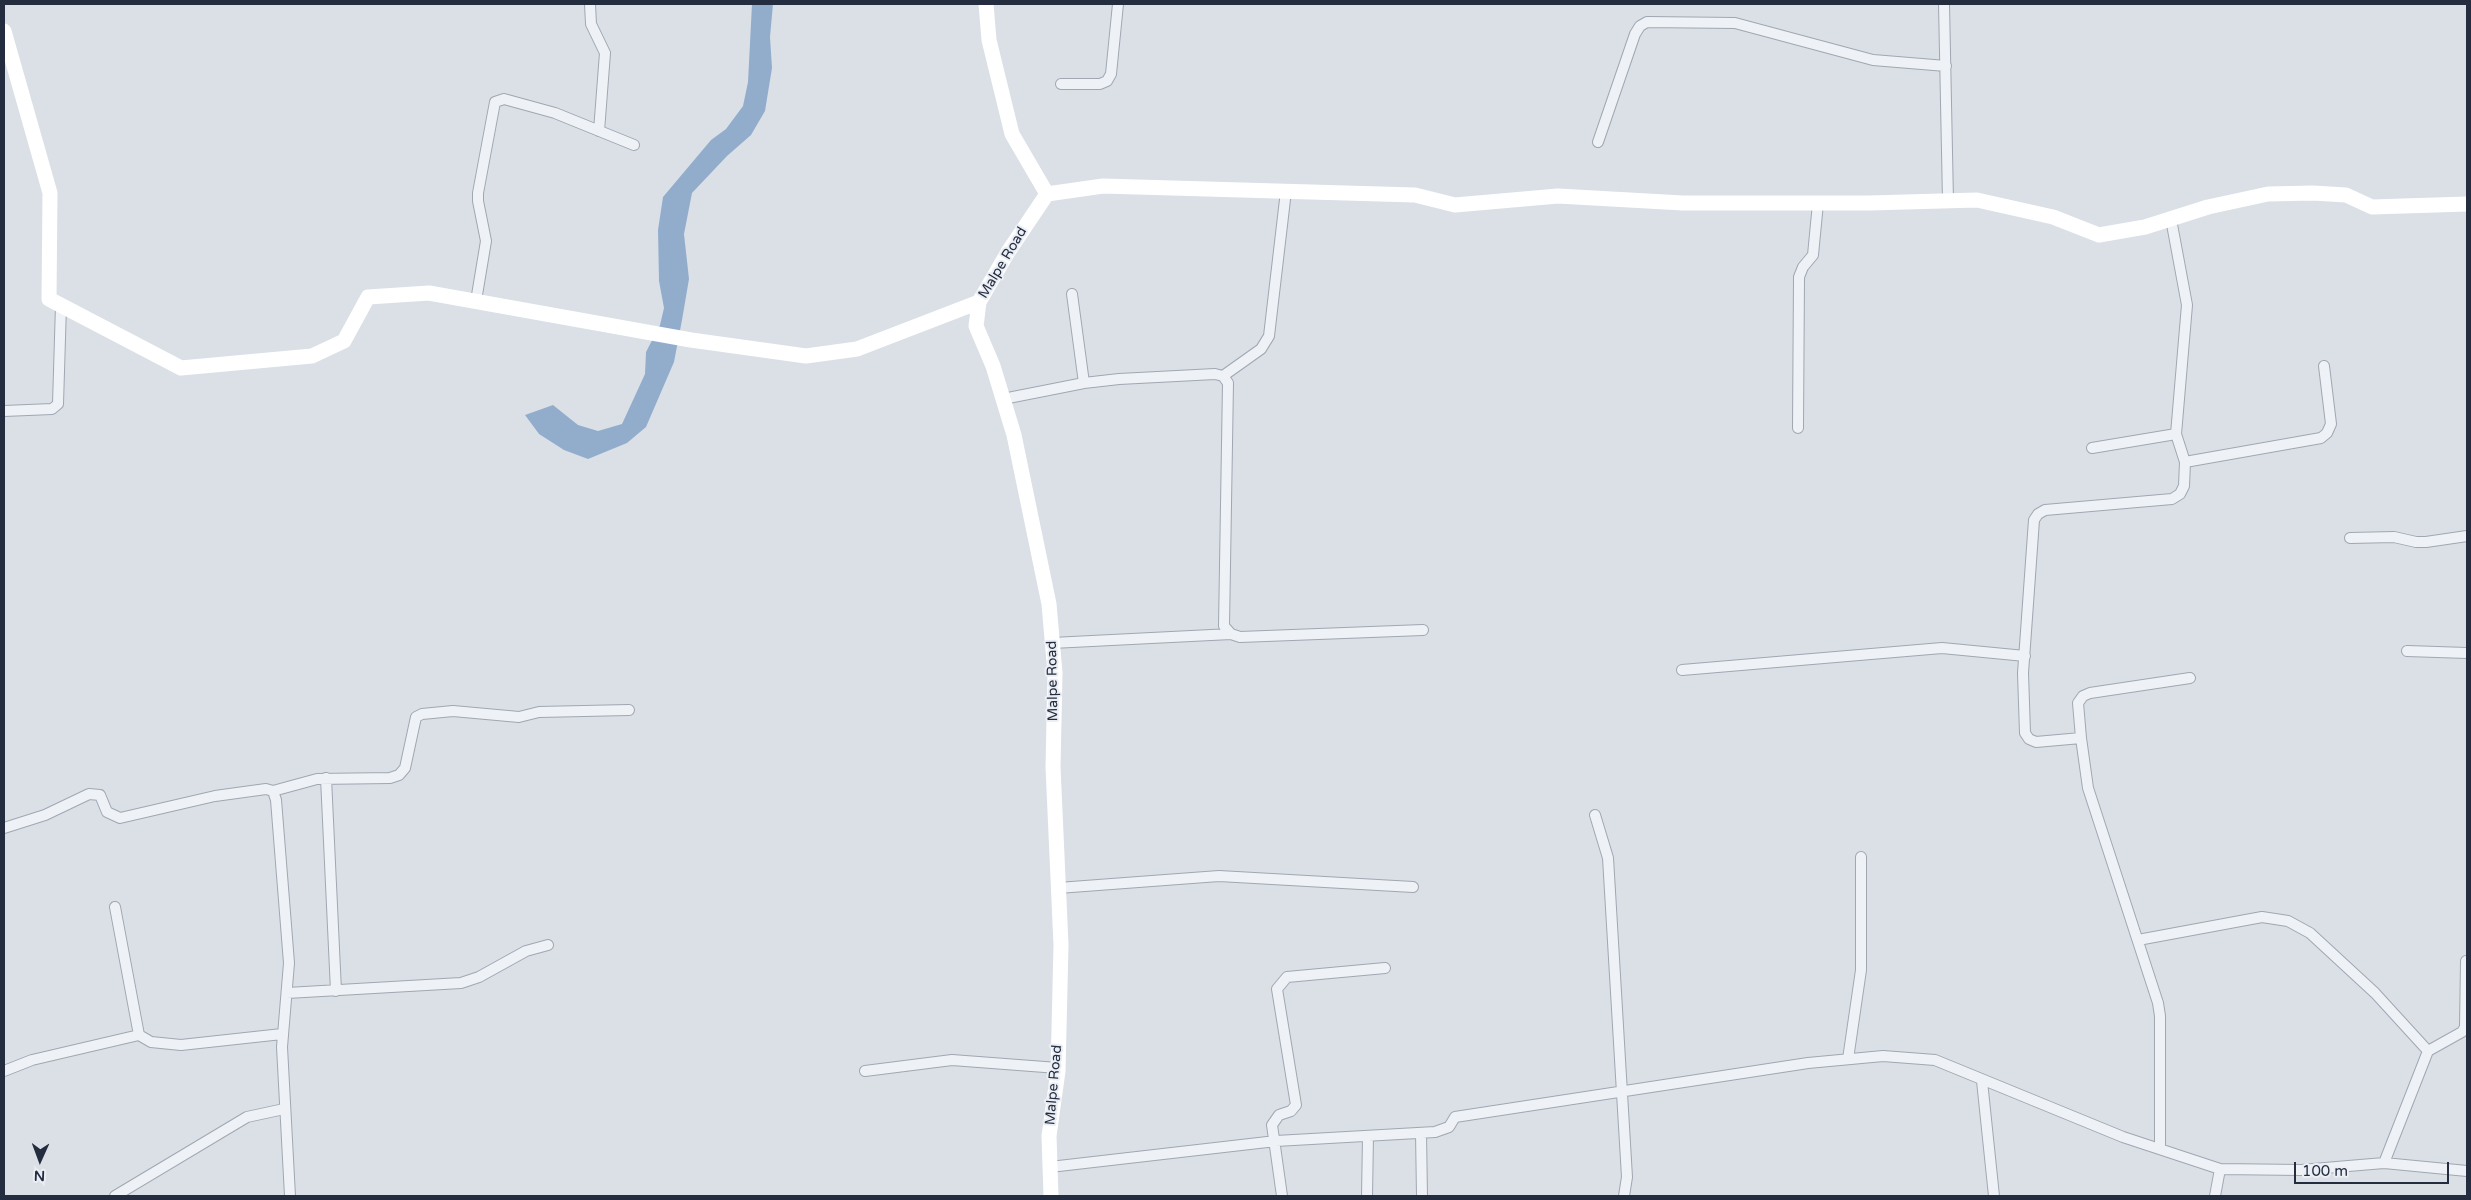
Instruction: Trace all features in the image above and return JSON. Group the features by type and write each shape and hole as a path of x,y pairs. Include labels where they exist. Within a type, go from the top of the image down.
{"street":[{"path":"590,4 592,24 605,53 599,131"},
{"path":"989,4 989,40 1012,134 1047,194 1103,186 1416,195 1455,205 1558,196 1683,203 1977,200 2053,217 2099,235 2145,227 2208,207 2268,194 2313,193 2346,195 2372,207 2467,204"},
{"path":"1061,84 1100,84 1107,81 1111,74 1118,4"},
{"path":"1944,4 1948,201"},
{"path":"1598,142 1636,34 1640,26 1647,22 1734,24 1873,60 1946,66"},
{"path":"4,31 50,193 49,298 182,368 312,356 344,341 368,297 429,293 691,340 806,356 856,349 979,302"},
{"path":"476,301 486,241 478,193 495,102 504,99 555,113 634,146"},
{"path":"1223,376 1261,349 1269,336 1286,191"},
{"name":"Malpe Road","path":"1047,194 1008,252 979,302 976,326 993,366 1014,435 1045,586 1055,673 1053,768 1061,945 1058,1068 1049,1136 1051,1196"},
{"path":"1798,428 1799,277 1803,267 1813,255 1818,203"},
{"path":"2081,738 2036,742 2025,733 2024,656 2034,520 2038,514 2045,510 2172,499 2180,494 2184,486 2185,462 2176,434 2187,304 2171,219"},
{"path":"1072,294 1084,383"},
{"path":"4,411 52,409 58,404 61,305"},
{"path":"2185,462 2321,438 2327,434 2331,424 2324,366"},
{"path":"1003,399 1084,383 1215,374 1223,376 1228,383 1224,626 1231,634"},
{"path":"2092,448 2176,434"},
{"path":"2350,538 2394,537 2416,542 2467,536"},
{"path":"1052,643 1231,634 1240,637 1422,630"},
{"path":"1682,670 1942,648 2024,656"},
{"path":"2407,651 2467,653"},
{"path":"2160,1150 2160,1016 2138,940 2088,788 2078,703 2083,696 2090,693 2190,678"},
{"path":"4,828 39,817 88,794 100,796 107,812 120,818 215,796 266,789 273,791 326,778 390,778 400,775 405,768 416,717 422,714 453,711 519,717 543,712 629,710"},
{"path":"326,778 336,991"},
{"path":"273,791 276,800 289,963 282,1034 284,1109 290,1196"},
{"path":"1594,815 1608,858 1623,1090 1627,1177 1624,1196"},
{"path":"1848,1059 1861,970 1861,858"},
{"path":"1058,888 1219,876 1413,887"},
{"path":"115,907 139,1035"},
{"path":"2138,940 2262,917 2288,921 2310,932 2375,993 2428,1051"},
{"path":"287,993 471,981 526,951 548,945"},
{"path":"2384,1164 2428,1051 2462,1032 2465,1027 2466,961"},
{"path":"1282,1196 1276,1141 1272,1125 1274,1120 1296,1105 1276,989 1280,982 1287,978 1385,968"},
{"path":"4,1071 32,1060 139,1035 150,1042 181,1045 282,1034"},
{"path":"1050,1167 1276,1141 1435,1132 1449,1127 1455,1116 1623,1090 1848,1059 1883,1056 1935,1060 1982,1081 2123,1137 2220,1169 2301,1170 2384,1164 2467,1171"},
{"path":"865,1071 952,1060 1058,1068"},
{"path":"1982,1081 1994,1196"},
{"path":"115,1196 248,1117 284,1109"},
{"path":"1421,1133 1422,1196"},
{"path":"1368,1136 1368,1196"},
{"path":"2215,1196 2220,1169"}],"water":[{"path":"752,4 773,4 770,37 772,68 765,111 751,135 727,156 692,193 684,234 689,279 674,362 646,427 627,443 588,459 564,450 539,434 525,415 553,405 578,425 598,431 622,424 645,374 646,352 660,325 664,308 659,281 658,230 663,197 711,140 726,129 743,106 748,82"}]}
